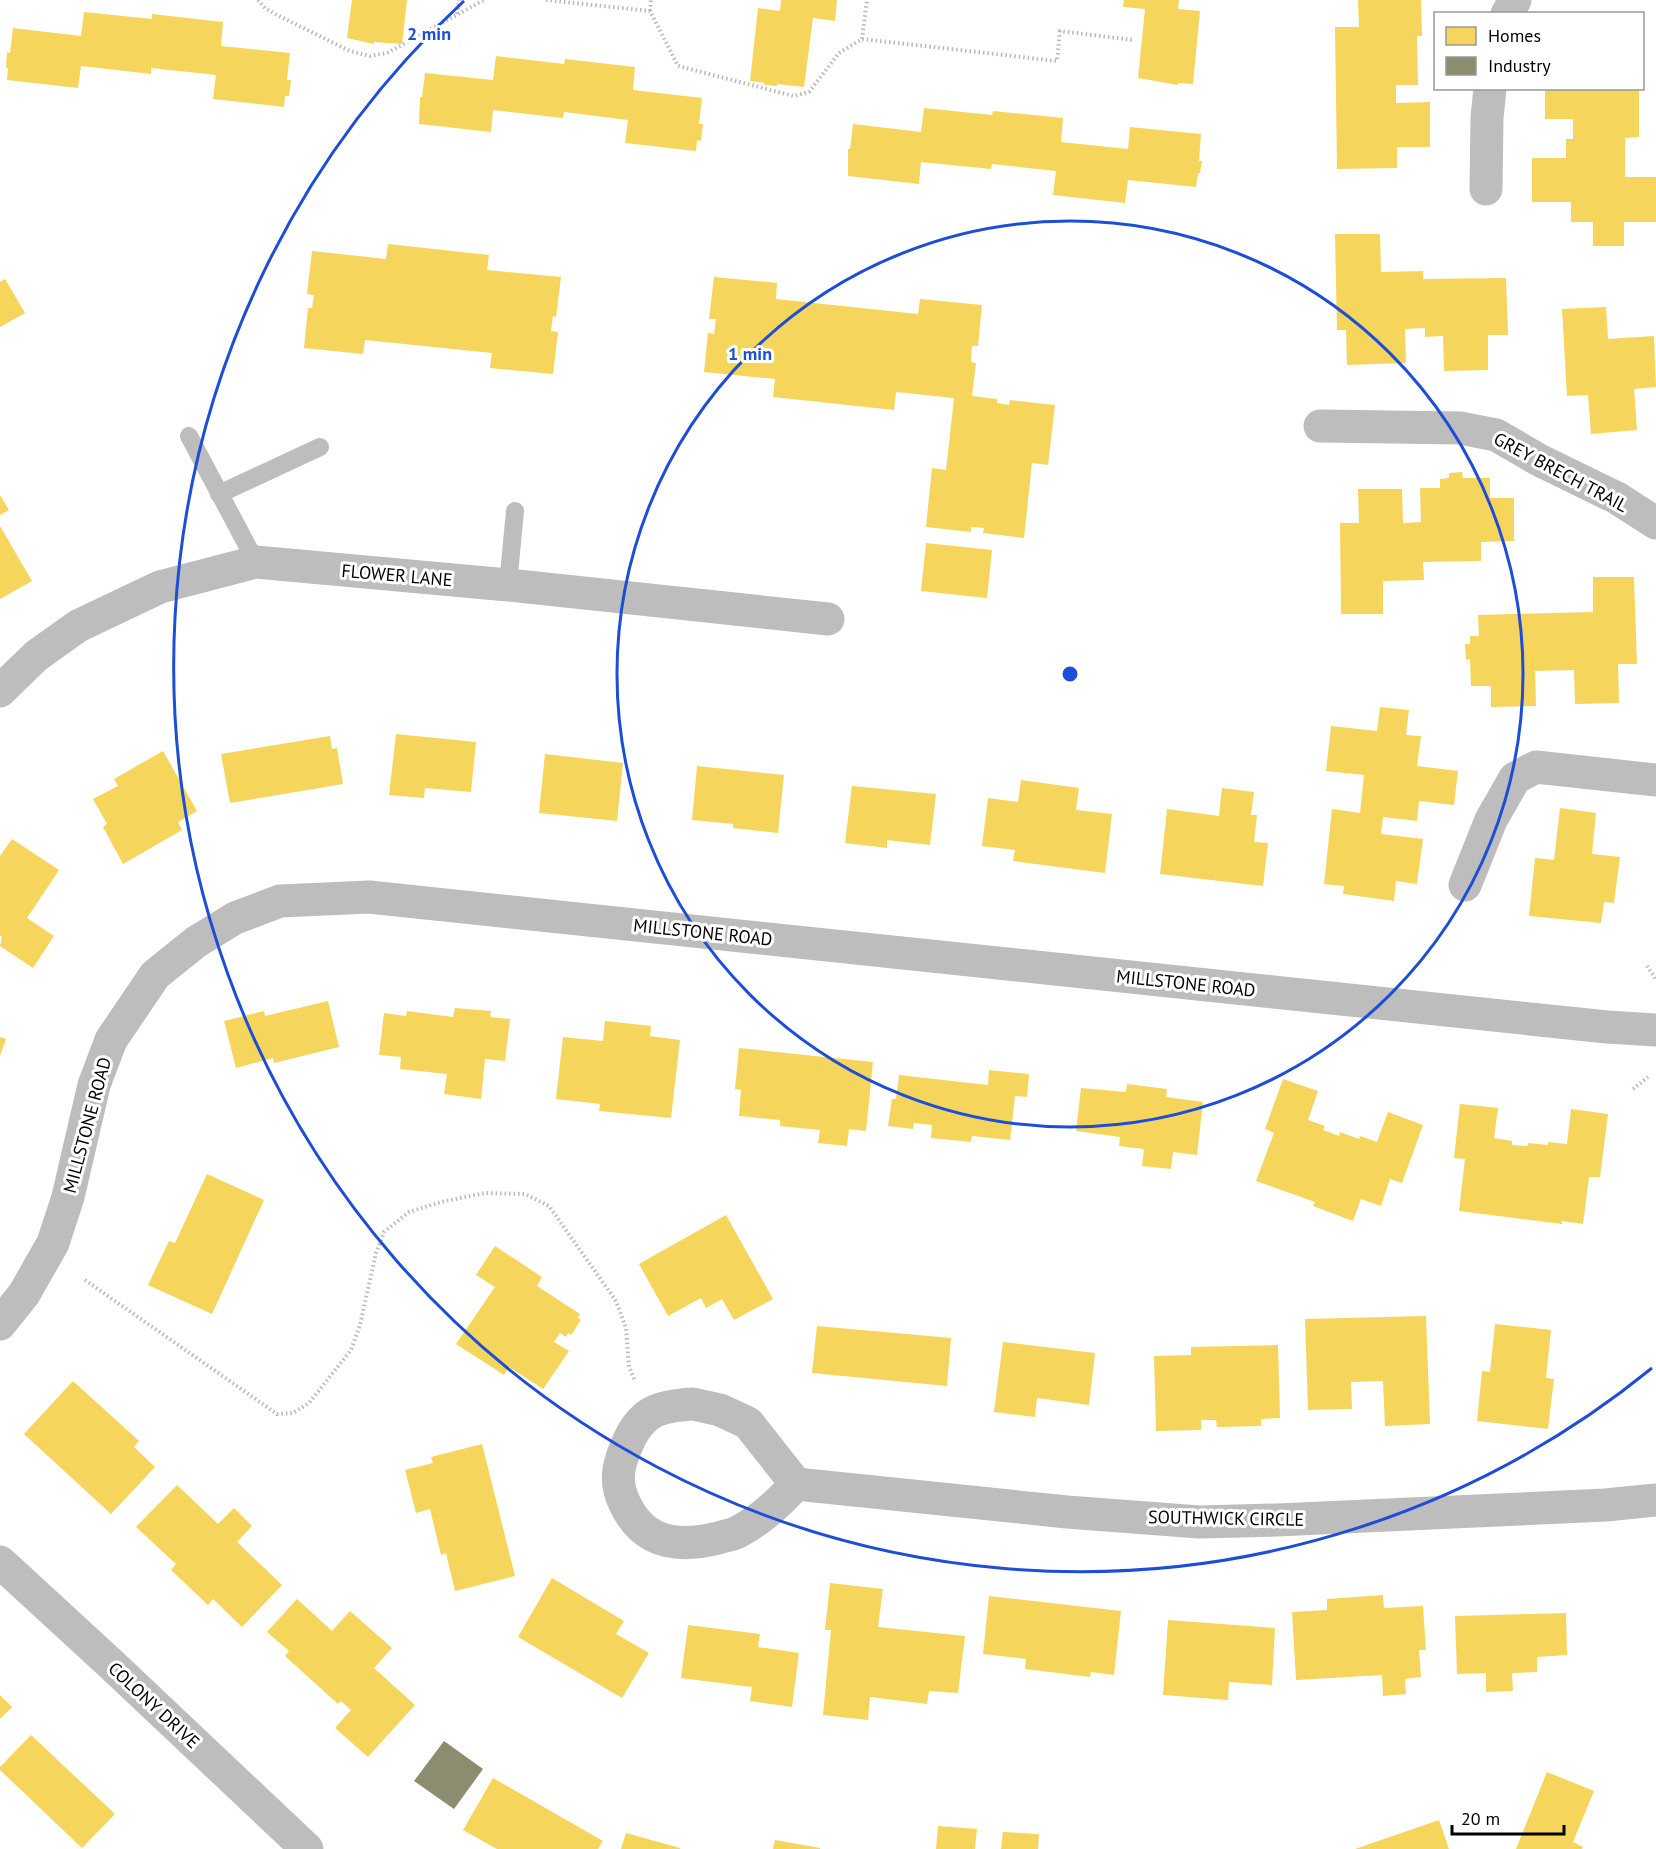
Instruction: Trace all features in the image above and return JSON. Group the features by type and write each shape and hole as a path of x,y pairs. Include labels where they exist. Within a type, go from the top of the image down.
{"street":[{"path":"1486,189 1490,90"},
{"name":"GREY BRECH TRAIL","path":"1320,426 1460,428 1496,435 1539,460 1617,498 1656,523"},
{"name":"FLOWER LANE","path":"0,691 36,656 78,626 160,587 256,562 508,585 828,619"},
{"path":"1465,885 1491,820 1515,778 1536,767 1656,780"},
{"name":"MILLSTONE ROAD","path":"0,1324 24,1294 53,1243 68,1197 94,1085 111,1040 155,975 196,942 235,918 280,901 369,897 1608,1027 1656,1030"},
{"path":"693,1404 720,1410 748,1423 796,1484 775,1508 735,1533 698,1543 670,1542 648,1534 632,1518 619,1491 619,1464 630,1436 644,1417 656,1411 667,1406 693,1404"},
{"name":"SOUTHWICK CIRCLE","path":"796,1484 1067,1512 1199,1522 1606,1505 1656,1500"},
{"name":"COLONY DRIVE","path":"0,1562 307,1849"}],"lane":[{"path":"189,436 256,562"},
{"path":"219,494 320,447"},
{"path":"508,585 515,511"}],"path":[{"path":"258,0 265,8 277,15 350,51 370,56 387,53 484,0"},
{"path":"457,14 459,0"},
{"path":"546,0 650,12"},
{"path":"651,0 650,12 678,66 794,96 809,92 839,53 862,39 1057,61 1060,31 1133,40"},
{"path":"862,39 867,0"},
{"path":"1647,966 1656,979"},
{"path":"1633,1089 1648,1077"},
{"path":"85,1280 277,1414 293,1413 309,1403 351,1350 360,1325 376,1253 384,1232 410,1212 441,1202 485,1192 525,1194 549,1206 615,1301 626,1328 629,1367 636,1384 656,1411"}],"building: Homes":[{"path":"352,0 407,0 402,44 374,42 374,44 347,38"},
{"path":"781,0 837,0 835,21 813,18 804,87 764,85 765,83 750,81 758,8 780,11"},
{"path":"1124,0 1179,0 1178,9 1200,11 1193,84 1178,83 1178,85 1138,78 1145,9 1123,7"},
{"path":"1358,0 1421,0 1422,36 1417,36 1418,85 1396,85 1396,103 1430,102 1430,147 1397,147 1397,168 1337,169 1335,27 1359,27"},
{"path":"84,12 152,19 152,14 223,22 221,46 290,53 287,80 291,80 289,96 285,96 284,107 213,99 216,75 151,68 151,74 81,66 78,88 7,80 7,52 10,53 13,28 81,36"},
{"path":"496,56 564,64 565,59 635,67 633,90 702,98 699,124 703,124 701,141 697,140 696,151 625,143 628,120 564,112 563,118 493,110 491,132 419,124 420,97 422,97 425,73 493,80"},
{"path":"1545,90 1639,90 1639,137 1625,138 1625,177 1656,177 1656,222 1624,222 1624,246 1593,246 1593,222 1571,222 1571,202 1532,202 1532,158 1566,158 1566,139 1573,139 1573,119 1545,119"},
{"path":"924,108 992,115 993,111 1063,118 1061,142 1128,149 1130,127 1201,134 1200,173 1198,173 1196,187 1128,180 1125,203 1053,195 1056,171 992,164 991,169 921,162 919,184 848,176 848,149 850,149 853,124 921,132"},
{"path":"1335,234 1380,234 1381,272 1423,271 1423,279 1506,278 1508,335 1488,335 1488,370 1444,371 1443,336 1425,337 1425,328 1405,329 1406,363 1347,365 1346,330 1337,330"},
{"path":"388,244 489,255 487,270 561,277 556,317 553,316 551,331 558,332 553,374 490,368 492,353 365,340 363,354 304,348 308,308 312,308 314,295 307,294 312,251 386,259"},
{"path":"714,277 777,283 776,299 918,314 920,299 982,305 978,346 972,346 971,362 976,363 972,396 997,399 997,403 1009,405 1010,400 1055,405 1048,465 1032,463 1024,538 983,533 984,528 971,527 971,532 926,527 932,468 946,470 954,398 896,392 894,410 773,397 775,379 704,372 708,333 714,334 716,319 709,319"},
{"path":"5,279 25,313 0,327 0,282"},
{"path":"1606,307 1608,339 1654,336 1656,387 1634,389 1637,430 1591,434 1588,395 1567,396 1562,309"},
{"path":"1462,472 1463,478 1490,478 1490,498 1514,498 1514,541 1481,542 1481,561 1423,562 1424,580 1383,581 1383,614 1341,614 1340,523 1359,523 1358,489 1402,489 1403,523 1421,522 1420,488 1440,488 1440,479 1449,478 1449,473"},
{"path":"0,495 9,510 0,515"},
{"path":"0,526 32,581 0,599"},
{"path":"926,543 992,550 987,598 921,591"},
{"path":"1593,577 1634,577 1637,664 1618,664 1619,703 1575,704 1574,670 1535,671 1536,706 1491,707 1491,686 1471,686 1470,659 1466,660 1465,644 1470,644 1470,636 1479,636 1478,615 1593,612"},
{"path":"1380,707 1409,710 1406,735 1421,736 1417,766 1458,771 1454,805 1419,801 1417,821 1383,817 1381,834 1423,839 1417,884 1396,881 1394,901 1343,894 1344,886 1324,884 1332,809 1360,813 1364,775 1326,771 1331,726 1377,731"},
{"path":"396,734 476,742 471,792 425,788 424,798 389,795"},
{"path":"330,736 332,749 337,748 343,784 230,803 221,754"},
{"path":"163,751 197,811 178,822 182,830 123,864 103,827 107,824 93,799 118,786 114,779"},
{"path":"545,754 623,763 617,821 539,813"},
{"path":"697,766 784,775 778,833 733,828 733,824 692,820"},
{"path":"1021,780 1079,788 1076,810 1112,814 1105,873 1013,861 1015,850 982,846 988,798 1018,802"},
{"path":"852,786 936,794 930,845 887,840 887,848 845,843"},
{"path":"1222,788 1254,792 1251,815 1257,815 1254,842 1268,843 1263,886 1160,874 1167,809 1219,816"},
{"path":"1560,808 1596,813 1592,854 1620,857 1614,903 1604,902 1601,923 1529,916 1535,858 1554,860"},
{"path":"12,839 59,870 27,918 54,936 33,968 0,946 2,937 0,935 0,856"},
{"path":"328,1001 339,1047 274,1063 273,1058 236,1068 224,1021 264,1011 265,1016"},
{"path":"455,1008 491,1011 490,1017 510,1019 505,1061 485,1059 481,1099 444,1094 447,1074 400,1069 401,1057 379,1055 384,1013 406,1016 407,1011 453,1017"},
{"path":"605,1021 651,1026 650,1036 680,1040 671,1118 599,1111 600,1104 556,1099 563,1037 603,1041"},
{"path":"0,1037 6,1039 0,1056"},
{"path":"739,1048 873,1062 866,1131 849,1129 847,1146 818,1143 820,1130 780,1126 780,1120 739,1116 741,1090 735,1089"},
{"path":"989,1070 1029,1074 1027,1097 1015,1096 1010,1140 972,1136 971,1142 931,1138 932,1125 914,1123 913,1129 888,1126 892,1099 896,1099 899,1075 988,1085"},
{"path":"1283,1079 1318,1091 1308,1120 1325,1126 1323,1130 1339,1136 1340,1132 1359,1139 1360,1136 1377,1142 1388,1112 1423,1125 1402,1183 1390,1179 1381,1206 1361,1199 1353,1221 1313,1206 1315,1202 1256,1181 1274,1133 1265,1129"},
{"path":"1127,1084 1167,1089 1166,1097 1203,1102 1197,1155 1173,1152 1171,1169 1142,1166 1144,1149 1119,1146 1120,1137 1076,1131 1081,1088 1126,1092"},
{"path":"1460,1104 1498,1108 1494,1138 1512,1141 1512,1145 1528,1146 1528,1143 1548,1145 1548,1142 1567,1144 1571,1109 1608,1114 1600,1177 1589,1177 1583,1224 1562,1221 1562,1224 1459,1211 1465,1159 1454,1158"},
{"path":"207,1174 264,1200 212,1314 148,1285 169,1241 175,1243"},
{"path":"726,1215 773,1299 734,1320 722,1299 706,1308 701,1298 668,1316 639,1264"},
{"path":"495,1246 542,1277 537,1286 580,1314 578,1318 581,1320 571,1335 568,1333 566,1337 560,1333 554,1342 569,1351 543,1389 509,1367 504,1375 456,1344 495,1287 476,1275"},
{"path":"1426,1316 1430,1424 1385,1426 1383,1381 1351,1382 1352,1409 1308,1410 1305,1319"},
{"path":"1495,1324 1551,1330 1546,1378 1554,1379 1548,1429 1477,1421 1482,1371 1490,1372"},
{"path":"817,1326 951,1338 947,1386 812,1373"},
{"path":"1003,1342 1095,1353 1089,1405 1037,1398 1035,1417 994,1412"},
{"path":"1278,1345 1280,1418 1261,1419 1261,1426 1217,1427 1216,1420 1201,1420 1201,1430 1156,1431 1154,1356 1191,1355 1191,1347"},
{"path":"73,1381 139,1441 134,1447 155,1467 111,1514 24,1434"},
{"path":"482,1444 515,1576 455,1591 446,1553 441,1555 430,1509 416,1513 405,1470 433,1463 431,1457"},
{"path":"177,1485 218,1524 234,1508 252,1526 237,1542 282,1585 242,1627 213,1599 208,1605 171,1570 176,1564 136,1527"},
{"path":"552,1578 624,1621 616,1634 649,1653 622,1698 518,1637"},
{"path":"830,1583 883,1589 878,1627 965,1636 958,1693 929,1691 927,1704 870,1697 868,1720 823,1715 831,1630 825,1630"},
{"path":"1383,1595 1384,1608 1423,1606 1426,1650 1419,1650 1421,1677 1405,1679 1406,1694 1383,1696 1382,1675 1296,1680 1292,1612 1327,1610 1327,1599"},
{"path":"989,1596 1121,1611 1114,1675 1091,1672 1090,1677 1025,1669 1026,1659 983,1654"},
{"path":"297,1599 332,1631 350,1611 392,1648 374,1668 415,1705 368,1757 335,1728 351,1710 341,1701 338,1704 285,1656 289,1651 267,1632"},
{"path":"1566,1613 1567,1655 1537,1657 1537,1672 1512,1673 1513,1691 1486,1692 1486,1673 1457,1674 1455,1616"},
{"path":"1168,1620 1275,1628 1272,1685 1229,1682 1228,1700 1163,1695"},
{"path":"688,1625 760,1634 758,1647 799,1653 792,1707 750,1701 752,1687 681,1678"},
{"path":"0,1695 12,1707 0,1719"},
{"path":"31,1735 115,1814 82,1848 0,1770 0,1767"},
{"path":"1547,1772 1594,1791 1573,1842 1583,1847 1582,1849 1516,1849"},
{"path":"493,1778 603,1841 598,1849 497,1849 463,1830"},
{"path":"1439,1820 1449,1849 1355,1849"},
{"path":"938,1826 977,1829 975,1849 936,1849"},
{"path":"1003,1832 1039,1834 1038,1849 1001,1849"},
{"path":"626,1833 680,1848 680,1849 621,1849"},
{"path":"775,1840 820,1848 820,1849 773,1849"}],"building: Industry":[{"path":"444,1741 483,1769 454,1809 414,1781"}]}
